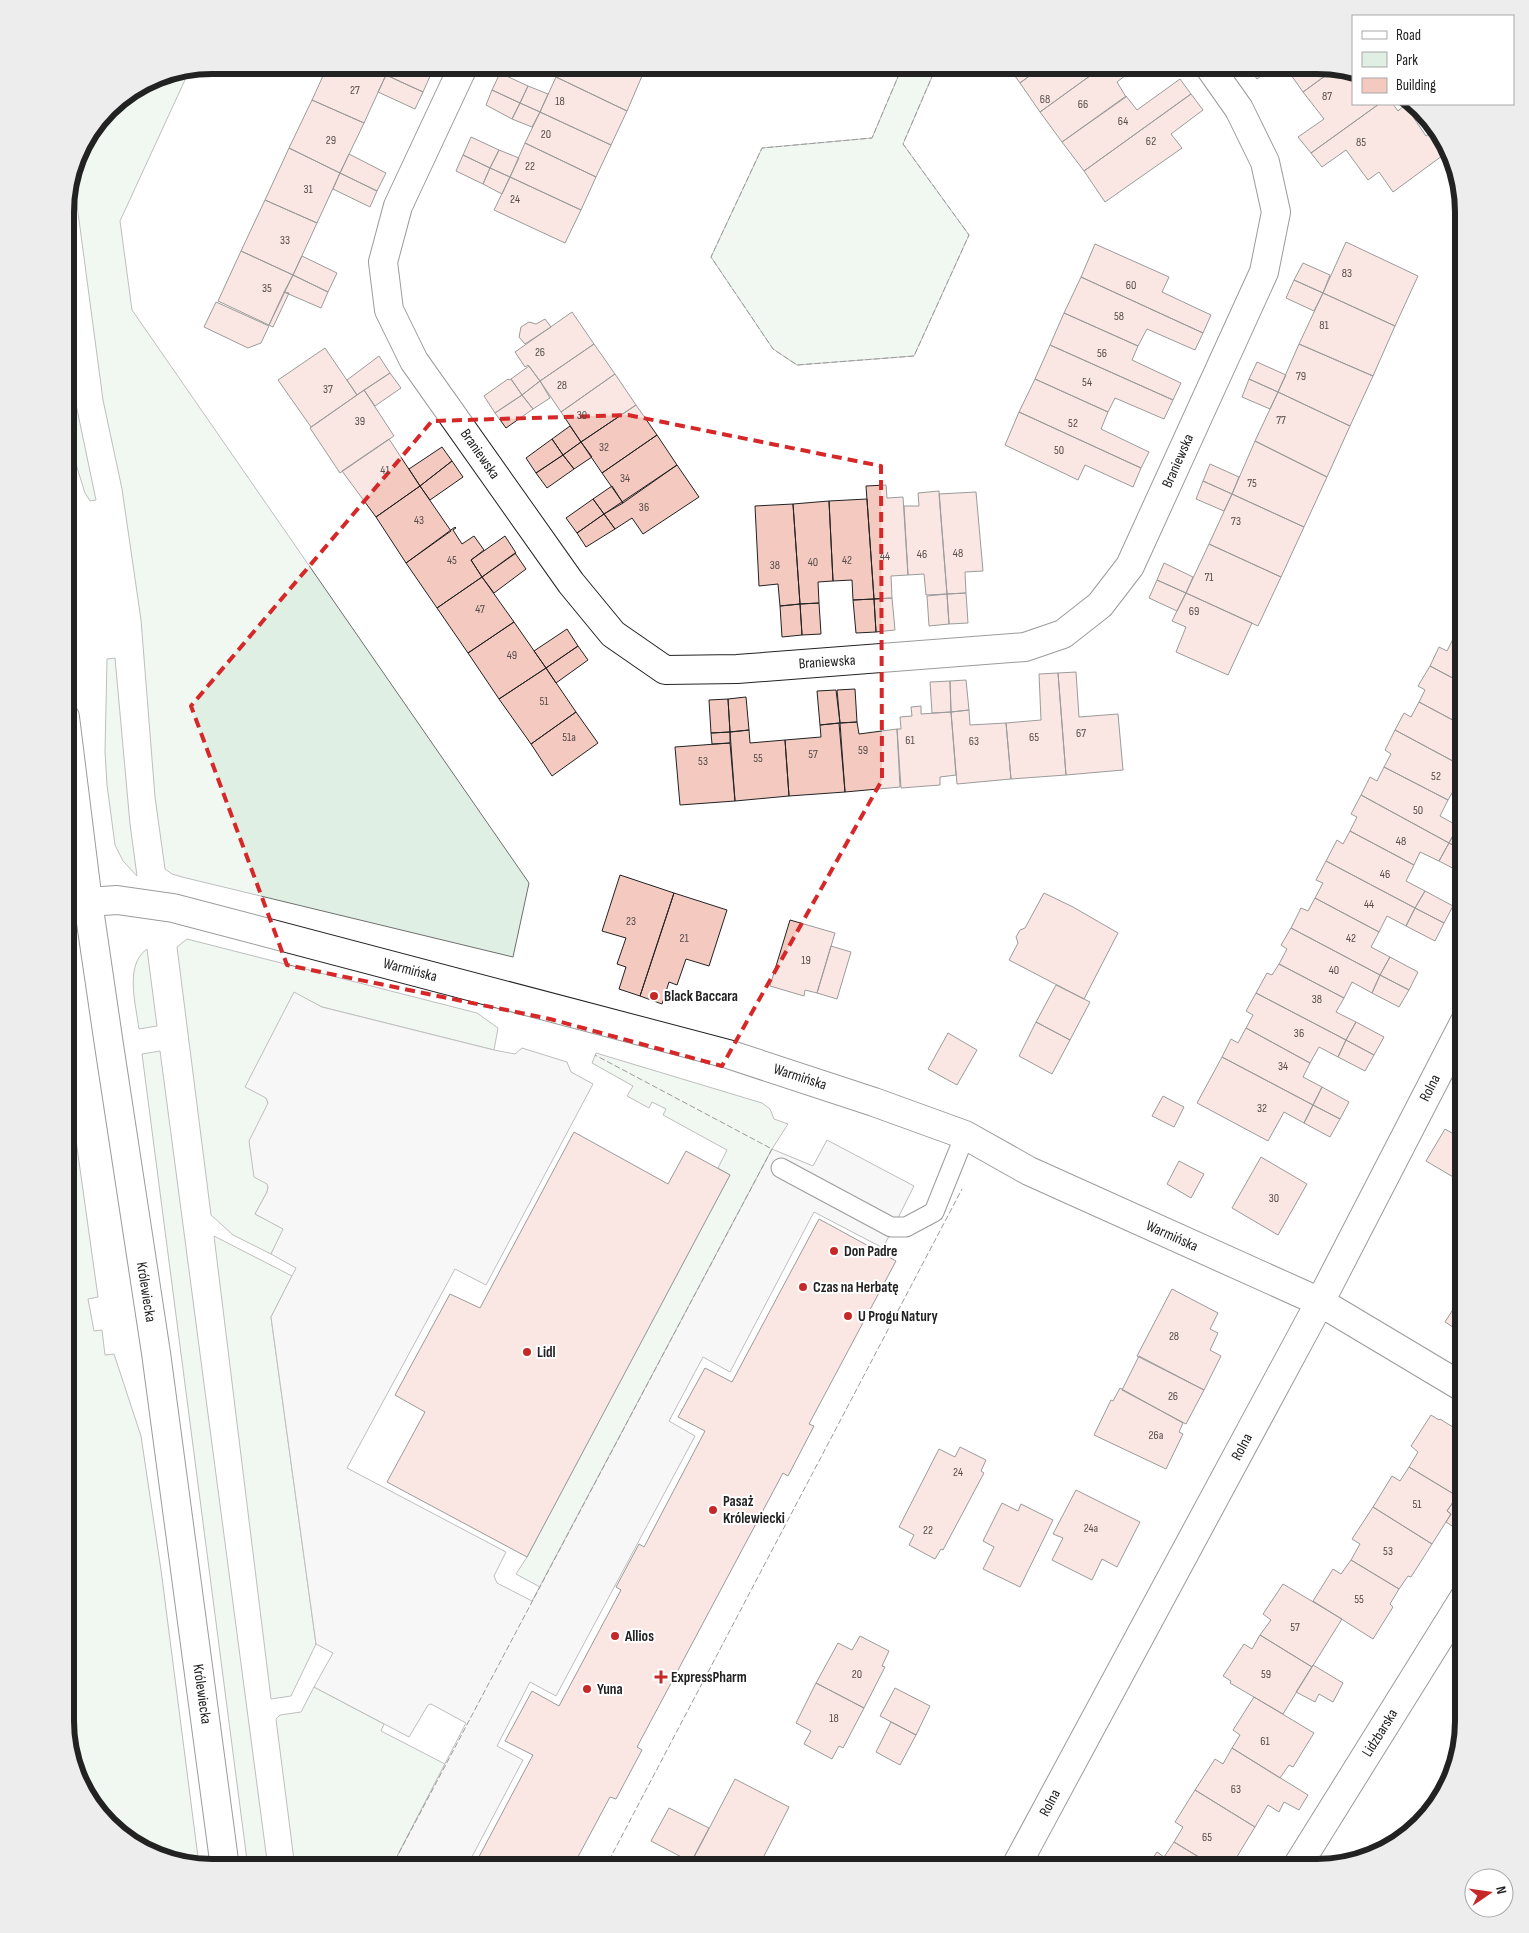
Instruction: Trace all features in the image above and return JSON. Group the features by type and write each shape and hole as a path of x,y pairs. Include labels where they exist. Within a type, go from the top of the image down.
{"street":[{"name":"Braniewska","path":"460,74 398,206 383,262 389,310 414,360 571,583 613,634 665,670 737,669 1024,647 1063,634 1100,605 1130,566 1264,272 1276,212 1265,162 1239,109 1214,74"},
{"name":"Królewiecka","path":"74,789 88,902 156,1353 224,1859"},
{"name":"Warmińska","path":"88,902 117,900 173,908 728,1054 874,1102 965,1135 1029,1171 1320,1302 1455,1383"},
{"name":"Rolna","path":"1020,1859 1320,1302 1455,1040"},
{"name":"Lidzbarska","path":"1302,1859 1455,1612"}],"lane":[{"path":"781,1168 891,1227 906,1227 934,1212 965,1135"}],"highlighted area":[{"path":"628,415 881,466 882,780 722,1066 550,1019 287,965 191,706 432,421"}],"green space":[{"path":"899,74 933,74 903,144 969,235 914,356 797,365 773,349 711,257 762,148 872,138"},
{"path":"187,76 120,221 132,310 529,883 513,957 182,877 172,874 165,869 155,797 141,620 122,489 103,400 75,192 78,176 97,135 114,114 143,92 159,84"},
{"path":"74,395 96,500 90,501 85,493 74,458"},
{"path":"115,658 130,824 137,876 123,861 115,845 107,785 105,752 107,659"},
{"path":"187,939 477,1013 498,1028 494,1050 322,1007 294,993 266,1098 268,1103 268,1187 255,1214 284,1229 271,1254 233,1235 211,1215 177,947"},
{"path":"147,949 157,1026 139,1029 134,997 134,975 140,956"},
{"path":"160,1051 267,1859 247,1859 142,1054"},
{"path":"596,1053 762,1103 770,1109 774,1119 788,1124 772,1149 540,1587 516,1574 527,1557 730,1175 718,1168 727,1150 663,1115 666,1109 652,1102 649,1108 627,1096 633,1086 592,1063"},
{"path":"74,1126 98,1297 88,1299 94,1331 102,1330 105,1355 114,1354 141,1436 161,1570 198,1858 176,1855 159,1849 128,1831 114,1819 97,1798 88,1782 76,1748 74,1730"},
{"path":"214,1236 292,1276 271,1317 316,1644 291,1696 271,1699"},
{"path":"314,1687 384,1724 381,1731 445,1764 396,1859 294,1859 276,1719 280,1715 301,1712"}],"shaded area":[{"path":"294,992 322,1007 494,1050 515,1054 522,1048 567,1062 571,1072 593,1084 486,1285 455,1269 347,1468 506,1552 494,1576 497,1583 532,1601 772,1149 813,1166 827,1140 914,1186 883,1248 814,1212 730,1372 703,1357 669,1421 695,1436 556,1696 530,1682 497,1746 523,1760 471,1859 396,1859 466,1723 431,1704 428,1705 409,1737 314,1687 333,1653 316,1644 271,1317 296,1268 271,1254 283,1229 255,1214 268,1187 267,1184 254,1177 249,1141 268,1103 266,1098 245,1087"}],"building":[{"path":"324,74 386,75 364,123 312,100"},
{"path":"386,74 431,74 423,92"},
{"path":"500,74 528,86 520,103 492,90"},
{"path":"557,74 638,74 642,76 627,111 556,77"},
{"path":"1014,74 1032,74 1020,83"},
{"path":"1032,74 1093,74 1040,112 1020,83"},
{"path":"1093,74 1127,74 1117,82 1126,97 1062,142 1040,112"},
{"path":"1253,74 1263,74 1257,79"},
{"path":"1290,74 1328,74 1303,92"},
{"path":"1328,74 1344,76 1352,78 1352,105 1378,105 1311,153 1298,137 1324,119 1303,92"},
{"path":"386,75 423,92 415,109 378,92"},
{"path":"556,77 627,111 611,145 540,112"},
{"path":"1180,79 1191,94 1084,171 1062,142 1126,96 1137,110"},
{"path":"528,86 548,94 540,112 520,103"},
{"path":"492,90 520,103 512,119 486,105"},
{"path":"1191,94 1203,110 1171,134 1182,148 1105,202 1084,171"},
{"path":"312,100 364,123 340,173 289,148"},
{"path":"520,103 540,112 532,127 512,119"},
{"path":"1378,105 1394,105 1398,111 1406,106 1426,136 1431,133 1443,155 1393,192 1379,172 1368,180 1346,150 1322,167 1311,153"},
{"path":"540,112 611,145 596,177 525,143"},
{"path":"471,137 499,150 490,168 463,155"},
{"path":"525,143 596,177 581,210 510,177"},
{"path":"289,148 340,173 317,223 265,200"},
{"path":"499,150 519,158 510,177 490,168"},
{"path":"349,154 386,173 377,191 340,173"},
{"path":"463,155 490,168 483,184 456,171"},
{"path":"490,168 510,177 502,194 483,184"},
{"path":"340,173 377,191 370,207 333,189"},
{"path":"510,177 581,210 565,243 494,210"},
{"path":"265,200 317,223 293,275 241,251"},
{"path":"1346,242 1418,276 1395,326 1323,293"},
{"path":"1095,244 1169,277 1162,292 1211,315 1203,333 1081,277"},
{"path":"241,251 293,275 269,325 218,301"},
{"path":"302,256 337,273 328,292 293,275"},
{"path":"1303,263 1330,275 1323,293 1294,280"},
{"path":"293,275 328,292 321,308 284,292"},
{"path":"1081,277 1203,333 1195,350 1147,329 1138,346 1064,313"},
{"path":"1294,280 1323,293 1314,311 1286,298"},
{"path":"284,292 289,293 273,327 269,325"},
{"path":"1323,293 1395,326 1373,376 1299,344"},
{"path":"216,302 269,326 261,343 248,348 204,327"},
{"path":"572,312 594,344 540,381 528,365 525,367 515,352"},
{"path":"1064,313 1138,346 1132,360 1181,383 1173,400 1050,345"},
{"path":"545,319 551,327 525,344 519,337 521,327 529,322 536,324"},
{"path":"594,344 615,374 561,412 540,381"},
{"path":"1299,344 1373,376 1350,426 1278,392"},
{"path":"1050,345 1173,400 1164,419 1115,398 1108,412 1035,379"},
{"path":"325,348 357,395 311,427 278,380"},
{"path":"379,356 390,373 357,395 347,380"},
{"path":"1257,362 1286,375 1278,392 1249,379"},
{"path":"529,366 540,381 522,395 511,379"},
{"path":"390,373 401,388 375,406 364,390"},
{"path":"615,374 636,405 581,442 561,412"},
{"path":"508,379 511,379 522,395 495,413 484,396"},
{"path":"1035,379 1108,412 1101,429 1149,452 1141,468 1019,412"},
{"path":"1249,379 1278,392 1270,409 1242,397"},
{"path":"540,381 550,398 533,409 522,395"},
{"path":"364,390 394,436 340,473 310,428"},
{"path":"1278,392 1350,426 1327,477 1255,441"},
{"path":"522,395 533,409 506,428 495,413"},
{"path":"636,405 657,435 602,473 581,442"},
{"path":"1019,412 1141,468 1133,487 1085,465 1078,480 1005,445"},
{"path":"570,426 581,442 563,455 552,439"},
{"path":"657,435 677,465 623,503 602,473"},
{"path":"389,439 420,486 376,517 342,471"},
{"path":"552,439 563,455 536,473 526,458"},
{"path":"1255,441 1327,477 1304,527 1232,494"},
{"path":"581,442 592,457 574,469 563,455"},
{"path":"442,447 452,461 420,486 409,469"},
{"path":"563,455 574,469 547,488 536,473"},
{"path":"452,461 463,477 430,500 420,486"},
{"path":"1210,464 1239,477 1232,494 1203,481"},
{"path":"677,465 699,497 643,534 632,518 615,529 604,514"},
{"path":"1203,481 1232,494 1224,511 1196,499"},
{"path":"886,485 887,498 903,497 908,575 891,576 892,598 874,599 866,486"},
{"path":"420,486 451,531 406,563 376,517"},
{"path":"612,486 623,503 604,514 593,499"},
{"path":"939,491 947,594 926,595 924,574 908,575 904,506 919,506 918,493"},
{"path":"976,492 983,571 965,572 966,593 947,594 939,494"},
{"path":"1232,494 1304,527 1281,577 1209,544"},
{"path":"593,499 604,514 577,533 566,518"},
{"path":"867,499 874,599 853,600 852,580 833,581 829,501"},
{"path":"829,501 833,581 818,582 819,603 800,604 793,504"},
{"path":"793,504 800,604 780,606 778,584 759,586 755,506"},
{"path":"604,514 615,529 586,547 577,533"},
{"path":"455,527 453,530 462,544 474,536 484,550 471,560 482,577 437,608 406,563"},
{"path":"505,536 516,553 482,577 471,560"},
{"path":"1209,544 1281,577 1258,626 1186,593"},
{"path":"515,553 526,569 494,593 482,577"},
{"path":"1164,563 1193,577 1186,593 1157,580"},
{"path":"482,577 514,622 468,653 437,608"},
{"path":"1157,580 1186,593 1177,611 1149,598"},
{"path":"966,593 968,623 949,624 947,594"},
{"path":"1186,593 1252,623 1228,675 1176,652 1186,627 1172,621"},
{"path":"947,594 949,624 929,626 927,596"},
{"path":"892,598 895,630 876,632 874,599"},
{"path":"874,599 876,632 856,633 853,600"},
{"path":"819,603 821,634 802,635 800,604"},
{"path":"800,604 802,635 782,637 780,606"},
{"path":"514,622 546,668 499,699 468,653"},
{"path":"567,629 578,646 546,668 534,651"},
{"path":"1453,639 1455,640 1455,679 1430,666 1439,647 1447,651"},
{"path":"578,646 588,660 556,683 546,668"},
{"path":"1430,666 1455,679 1455,721 1419,702 1425,690 1418,686"},
{"path":"546,668 576,712 531,744 499,699"},
{"path":"1076,672 1079,717 1118,714 1123,770 1066,775 1058,673"},
{"path":"1058,673 1066,775 1011,779 1006,723 1041,720 1039,674"},
{"path":"966,680 969,710 951,712 950,681"},
{"path":"950,681 951,712 932,713 930,682"},
{"path":"855,689 857,722 840,723 837,690"},
{"path":"836,690 840,723 820,725 817,691"},
{"path":"746,697 749,730 730,732 728,699"},
{"path":"728,699 730,732 711,733 709,700"},
{"path":"1419,702 1455,721 1455,762 1395,730 1404,713 1411,717"},
{"path":"921,706 921,714 951,712 956,775 940,777 940,785 901,788 897,729 901,729 900,717 912,716 911,707"},
{"path":"969,710 970,725 1006,723 1011,779 957,784 951,712"},
{"path":"576,712 598,743 552,776 531,744"},
{"path":"857,722 859,734 897,729 900,787 845,792 840,723"},
{"path":"839,723 845,792 789,796 785,740 821,737 820,725"},
{"path":"749,730 750,743 785,740 789,796 735,801 730,732"},
{"path":"1395,730 1455,762 1455,788 1448,800 1384,767 1391,754 1385,750"},
{"path":"730,732 730,743 712,744 711,733"},
{"path":"730,743 735,801 680,805 675,747"},
{"path":"1384,767 1448,800 1440,816 1455,824 1455,832 1449,843 1361,795 1370,777 1377,781"},
{"path":"1361,795 1449,843 1439,861 1420,852 1414,865 1350,831 1357,817 1351,814"},
{"path":"1350,831 1414,865 1406,881 1425,891 1415,908 1326,861 1337,840 1343,844"},
{"path":"1455,832 1455,846 1449,843"},
{"path":"1449,843 1455,846 1455,869 1439,861"},
{"path":"1326,861 1415,908 1406,926 1387,916 1379,932 1315,898 1323,883 1316,880"},
{"path":"620,875 674,893 640,996 619,989 626,967 617,964 626,938 602,931"},
{"path":"1425,891 1453,906 1444,923 1415,908"},
{"path":"674,893 727,910 709,966 686,959 677,985 669,982 662,1004 640,996"},
{"path":"1044,893 1118,933 1084,999 1009,960 1018,943 1016,937 1020,930 1025,928"},
{"path":"1315,898 1379,932 1371,947 1390,957 1380,975 1291,928 1301,908 1308,911"},
{"path":"1415,908 1444,923 1435,941 1406,926"},
{"path":"790,920 835,933 817,993 805,990 804,996 770,986"},
{"path":"1291,928 1380,975 1372,993 1352,982 1344,998 1279,964 1287,949 1281,945"},
{"path":"831,946 851,952 837,999 817,993"},
{"path":"1390,957 1418,972 1409,990 1380,975"},
{"path":"1279,964 1344,998 1336,1012 1356,1022 1346,1040 1256,993 1267,973 1272,975"},
{"path":"1380,975 1409,990 1399,1007 1372,993"},
{"path":"1056,985 1090,1002 1070,1040 1036,1022"},
{"path":"1256,993 1346,1040 1338,1057 1319,1047 1310,1063 1246,1028 1253,1015 1246,1011"},
{"path":"1036,1022 1070,1040 1052,1074 1019,1056"},
{"path":"1356,1022 1384,1037 1374,1055 1346,1040"},
{"path":"1246,1028 1310,1063 1303,1077 1322,1087 1313,1105 1222,1057 1231,1039 1238,1043"},
{"path":"948,1033 977,1050 957,1085 928,1069"},
{"path":"1346,1040 1374,1055 1365,1071 1338,1057"},
{"path":"1222,1057 1313,1105 1304,1123 1284,1112 1268,1141 1197,1103"},
{"path":"1322,1087 1349,1102 1340,1119 1313,1105"},
{"path":"1163,1096 1184,1107 1174,1127 1152,1116"},
{"path":"1313,1105 1340,1119 1330,1137 1304,1123"},
{"path":"1445,1129 1455,1135 1455,1178 1426,1161"},
{"name":"Lidl","path":"574,1132 668,1184 686,1151 730,1175 527,1557 387,1482 425,1412 395,1395 450,1294 480,1308"},
{"path":"1261,1157 1307,1184 1278,1235 1232,1208"},
{"path":"1179,1161 1204,1174 1191,1198 1167,1184"},
{"name":"Pasaż Królewiecki","path":"819,1219 896,1261 809,1424 814,1426 788,1476 783,1473 637,1747 642,1750 616,1799 610,1797 577,1859 478,1859 533,1755 505,1741 532,1691 559,1706 621,1590 616,1587 639,1544 644,1547 705,1431 678,1417 705,1368 732,1382"},
{"path":"1172,1289 1218,1313 1210,1329 1218,1333 1210,1350 1221,1356 1204,1390 1137,1356"},
{"path":"1455,1306 1455,1328 1445,1322"},
{"path":"1139,1356 1204,1390 1186,1424 1122,1390"},
{"path":"1120,1388 1183,1423 1179,1432 1183,1434 1166,1469 1094,1435 1111,1400 1113,1401"},
{"path":"1431,1415 1455,1428 1455,1495 1409,1467 1418,1452 1411,1446"},
{"path":"960,1447 986,1460 981,1471 984,1473 943,1550 941,1549 935,1559 909,1545 914,1535 899,1527 939,1449 955,1457"},
{"path":"1409,1467 1455,1495 1455,1499 1447,1511 1451,1514 1432,1544 1373,1507 1392,1476 1400,1481"},
{"path":"1076,1490 1140,1522 1117,1567 1102,1559 1092,1580 1052,1560 1063,1538 1053,1534"},
{"path":"1455,1499 1455,1528 1446,1522 1451,1514 1447,1511"},
{"path":"1002,1503 1018,1511 1021,1504 1053,1520 1020,1587 983,1569 994,1547 983,1541"},
{"path":"1373,1507 1432,1544 1411,1577 1408,1576 1399,1589 1351,1560 1360,1544 1352,1539"},
{"path":"1351,1560 1399,1589 1390,1604 1393,1607 1373,1639 1313,1601 1333,1569 1341,1574"},
{"path":"1283,1584 1342,1619 1312,1667 1260,1635 1271,1620 1263,1614"},
{"path":"1260,1635 1312,1667 1283,1714 1230,1683 1231,1681 1223,1676 1244,1644 1252,1649"},
{"path":"860,1636 889,1651 882,1666 885,1667 864,1708 816,1683 838,1643 852,1650"},
{"path":"1313,1665 1343,1683 1333,1702 1319,1694 1315,1702 1296,1692"},
{"path":"816,1683 864,1708 843,1748 839,1746 832,1759 804,1744 811,1731 796,1723"},
{"path":"895,1688 930,1706 916,1735 880,1716"},
{"path":"1254,1697 1314,1733 1293,1767 1289,1765 1280,1778 1232,1748 1240,1735 1233,1730"},
{"path":"891,1722 916,1735 900,1765 876,1752"},
{"path":"1232,1748 1308,1795 1299,1810 1284,1802 1279,1812 1268,1805 1255,1827 1195,1790 1215,1759 1223,1764"},
{"path":"735,1779 789,1807 763,1858 765,1859 693,1859"},
{"path":"1195,1790 1255,1827 1236,1859 1202,1859 1174,1842 1183,1827 1175,1822"},
{"path":"669,1808 709,1828 693,1859 685,1859 651,1841"},
{"path":"1174,1842 1202,1859 1152,1859 1157,1852 1164,1857"}],"fence":[{"path":"899,74 872,138 762,148 711,257 773,349 797,365 914,356 969,235 903,144 933,74"},
{"path":"396,1859 772,1149 595,1055"},
{"path":"610,1859 962,1189"}],"place":[{"name":"Black Baccara","path":"654,996"},
{"name":"Don Padre","path":"834,1251"},
{"name":"Czas na Herbatę","path":"803,1287"},
{"name":"U Progu Natury","path":"848,1316"},
{"name":"Lidl","path":"527,1352"},
{"name":"Pasaż Królewiecki","path":"713,1510"},
{"name":"Allios","path":"615,1636"},
{"name":"ExpressPharm","path":"661,1677"},
{"name":"Yuna","path":"587,1689"}]}
